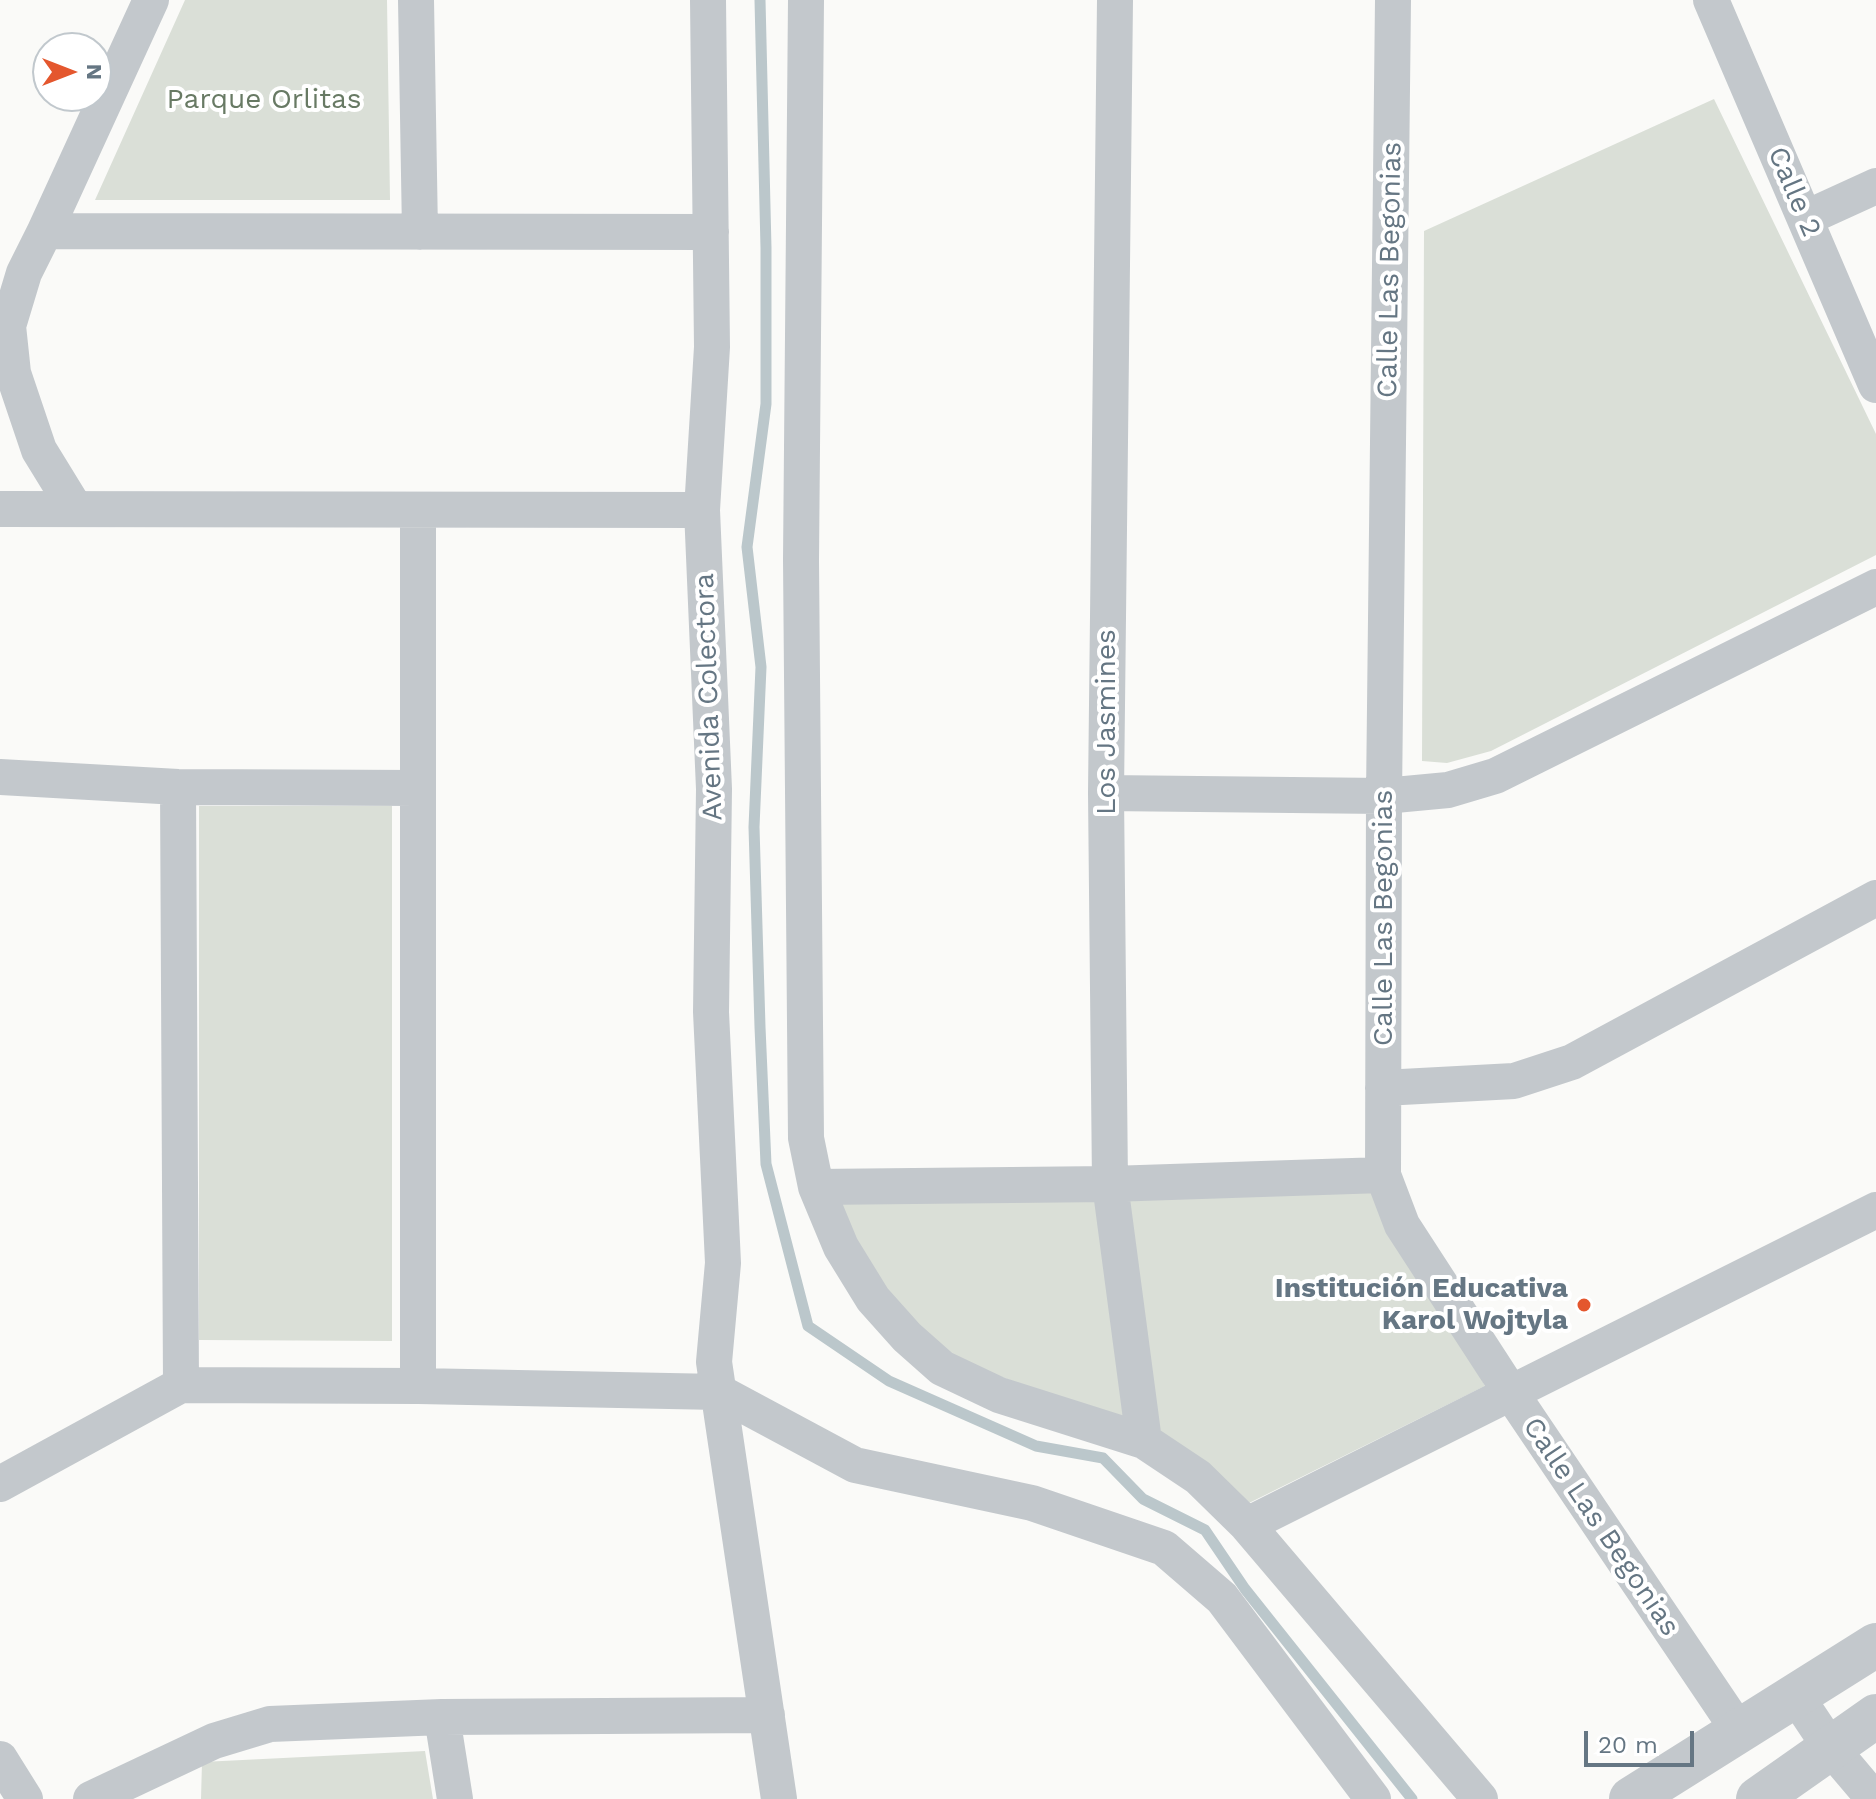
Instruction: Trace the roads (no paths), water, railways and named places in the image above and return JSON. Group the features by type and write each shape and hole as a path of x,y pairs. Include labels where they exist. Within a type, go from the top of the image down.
{"street":[{"path":"74,507 39,450 13,373 8,326 24,273 151,0"},
{"path":"416,0 420,232"},
{"name":"Avenida Colectora","path":"708,0 712,347 702,510 714,789 711,1012 723,1263 714,1362 779,1799"},
{"path":"806,0 801,560 806,1138 816,1187 841,1247 873,1299 907,1337 942,1368 999,1395 1144,1441 1198,1477 1247,1525 1480,1799"},
{"name":"Los Jasmines","path":"1115,0 1106,793 1110,1184 1144,1441"},
{"name":"Calle Las Begonias","path":"1393,0 1383,1175 1402,1225 1511,1393 1739,1731"},
{"name":"Calle 2","path":"1711,0 1876,385"},
{"path":"1806,218 1876,186"},
{"path":"45,231 711,232"},
{"path":"0,509 702,510"},
{"path":"418,510 418,1386"},
{"path":"1106,793 1384,796 1448,790 1495,776 1876,587"},
{"path":"0,777 178,787 418,788"},
{"path":"178,787 181,1385"},
{"path":"1383,1088 1514,1081 1572,1062 1876,898"},
{"path":"816,1187 1110,1184 1383,1175"},
{"path":"1247,1525 1876,1210"},
{"path":"0,1484 181,1385 719,1392 855,1465 1032,1503 1164,1548 1222,1598 1373,1799"},
{"path":"1631,1799 1876,1645"},
{"path":"1796,1696 1830,1747 1874,1799"},
{"path":"91,1799 214,1741 270,1724 442,1717 767,1715"},
{"path":"1758,1799 1876,1716"},
{"path":"442,1717 455,1799"},
{"path":"0,1759 25,1799"}],"waterway":[{"path":"760,0 766,404 747,547 761,667 754,827 760,1027 766,1164 808,1326 889,1381 1036,1446 1103,1458 1143,1499 1205,1530 1245,1589 1412,1799"}],"place":[{"name":"Institución Educativa Karol Wojtyla","path":"1584,1305"}],"park label":[{"name":"Parque Orlitas","path":"264,100"}]}
